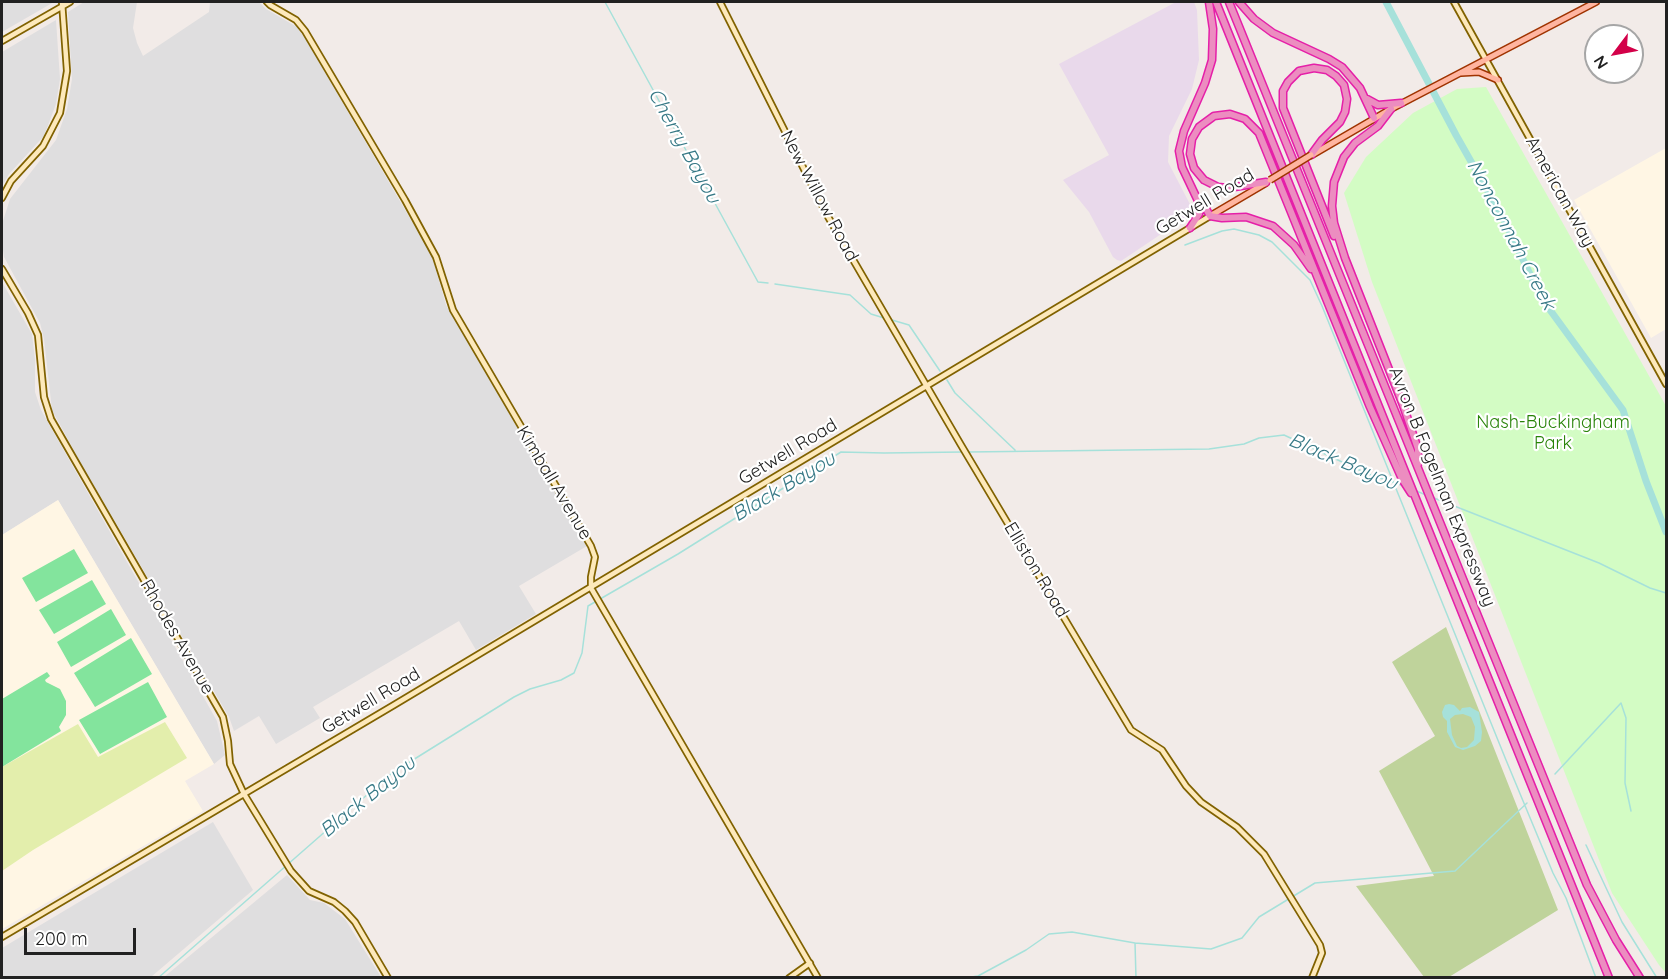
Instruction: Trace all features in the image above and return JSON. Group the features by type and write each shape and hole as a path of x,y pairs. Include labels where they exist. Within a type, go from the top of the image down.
{"highway":[{"path":"1190,228 1200,209 1182,167 1179,151 1212,60 1213,29 1209,2"},
{"name":"Avron B Fogelman Expressway","path":"1216,2 1609,978"},
{"name":"Avron B Fogelman Expressway","path":"1229,2 1587,885 1609,929 1640,978"},
{"path":"1239,2 1254,19 1273,33 1342,67 1352,77 1364,96 1374,118"},
{"path":"1311,155 1340,122 1345,112 1347,99 1344,85 1336,76 1327,70 1314,68 1299,71 1288,82 1283,91 1283,108 1345,258 1410,426 1418,450 1420,471"},
{"path":"1364,96 1378,105 1401,103"},
{"path":"1345,258 1334,223 1332,206 1336,173 1349,150 1378,126 1391,109"},
{"path":"1268,181 1222,188 1204,180 1194,168 1190,154 1190,143 1199,127 1214,116 1230,114 1245,119 1256,129 1370,407 1397,468 1418,504"},
{"path":"1192,188 1210,216 1251,218 1277,229 1294,245 1306,261 1330,307"}],"main road":[{"path":"2,41 62,4 70,2"},
{"name":"Kimball Avenue","path":"267,2 296,20 306,31 436,257 453,310 591,546 595,557 591,588"},
{"name":"New Willow Road","path":"720,2 827,215 927,385"},
{"name":"American Way","path":"1454,2 1666,384"},
{"name":"Getwell Road","path":"2,937 591,588 1374,118 1596,2"},
{"path":"2,198 11,181 43,146 60,113 67,71 62,4"},
{"path":"1456,74 1479,72 1498,80"},
{"name":"Rhodes Avenue","path":"2,269 38,335 44,397 51,419 223,717 230,764 244,794 287,865 309,891 334,902 350,916 388,978"},
{"name":"Elliston Road","path":"927,385 1131,730 1168,756 1186,786 1201,802 1253,840 1278,873 1320,945 1322,953 1312,978"},
{"path":"591,588 818,978"},
{"path":"789,978 810,963"}],"shaded area":[{"path":"2,2 54,2 2,32"},
{"path":"84,2 137,2 133,28 143,56 209,12 210,2 259,2 266,9 297,27 432,256 446,305 587,546 519,586 536,614 476,650 459,621 313,707 320,718 276,744 259,716 234,731 229,717 78,458 52,410 40,323 4,257 2,224 10,199 56,140 67,109 72,79 68,12"},
{"path":"1176,2 1194,2 1197,10 1199,60 1192,89 1169,136 1168,162 1194,212 1121,261 1113,257 1089,212 1063,180 1109,155 1059,64"},
{"path":"56,20 60,79 56,104 44,136 9,174 2,186 2,52"},
{"path":"1666,148 1666,329 1651,338 1574,200"},
{"path":"2,282 32,334 35,392 41,410 217,721 225,755 214,764 58,500 2,535"},
{"path":"58,500 214,764 185,781 203,811 2,929 2,535"},
{"path":"213,822 253,890 151,977 2,977 2,948"},
{"path":"287,875 310,900 324,903 345,919 381,977 164,977"}],"green space":[{"name":"Nash-Buckingham Park","path":"1486,87 1666,406 1666,973 1612,893 1372,282 1344,193 1366,157 1413,113 1457,89"},
{"path":"74,549 88,573 36,602 22,578"},
{"path":"92,580 106,604 54,634 39,610"},
{"path":"111,609 126,635 71,667 57,642"},
{"path":"1446,627 1558,910 1449,977 1424,977 1356,886 1434,876 1379,771 1435,736 1392,662"},
{"path":"131,638 152,674 95,707 74,673"},
{"path":"47,672 50,676 45,680 46,682 60,689 66,701 66,715 59,727 61,731 2,767 2,699"},
{"path":"148,682 167,717 100,754 79,720"},
{"path":"165,722 187,758 2,871 2,767 78,724 98,757"}],"water":[{"path":"1445,705 1454,705 1460,711 1462,708 1470,707 1479,712 1481,741 1463,750 1455,747 1447,732 1447,721 1443,717 1442,712","holes":["1463,714 1471,717 1475,727 1474,740 1467,747 1461,748 1457,746 1452,735 1450,719 1455,715"]}],"waterway":[{"name":"Cherry Bayou","path":"605,2 758,282 768,283"},
{"name":"Nonconnah Creek","path":"1386,2 1503,218 1542,299 1623,410 1646,481 1666,532"},
{"path":"1185,245 1222,231 1234,229 1259,235 1272,242 1310,280 1506,760 1553,873 1566,898 1596,978"},
{"name":"Cherry Bayou","path":"775,284 850,295 871,314 884,318"},
{"name":"Cherry Bayou","path":"892,320 909,325 940,371"},
{"name":"Cherry Bayou","path":"947,380 955,393 1015,450"},
{"name":"Black Bayou","path":"968,452 1209,449 1284,435 1368,474 1404,486"},
{"name":"Black Bayou","path":"158,978 392,773 514,697 574,673 582,653 588,606 678,554 841,452 963,452"},
{"name":"Black Bayou","path":"1414,490 1426,495"},
{"name":"Black Bayou","path":"1434,498 1599,563 1650,588 1666,593"},
{"path":"1555,774 1621,703 1626,718 1625,783 1631,811"},
{"path":"1136,978 1135,943 1211,949 1242,938 1259,917 1315,883 1455,871 1527,803"},
{"path":"1586,845 1622,922 1657,978"},
{"path":"965,978 978,976 1026,950 1049,934 1072,932 1135,943"}]}
